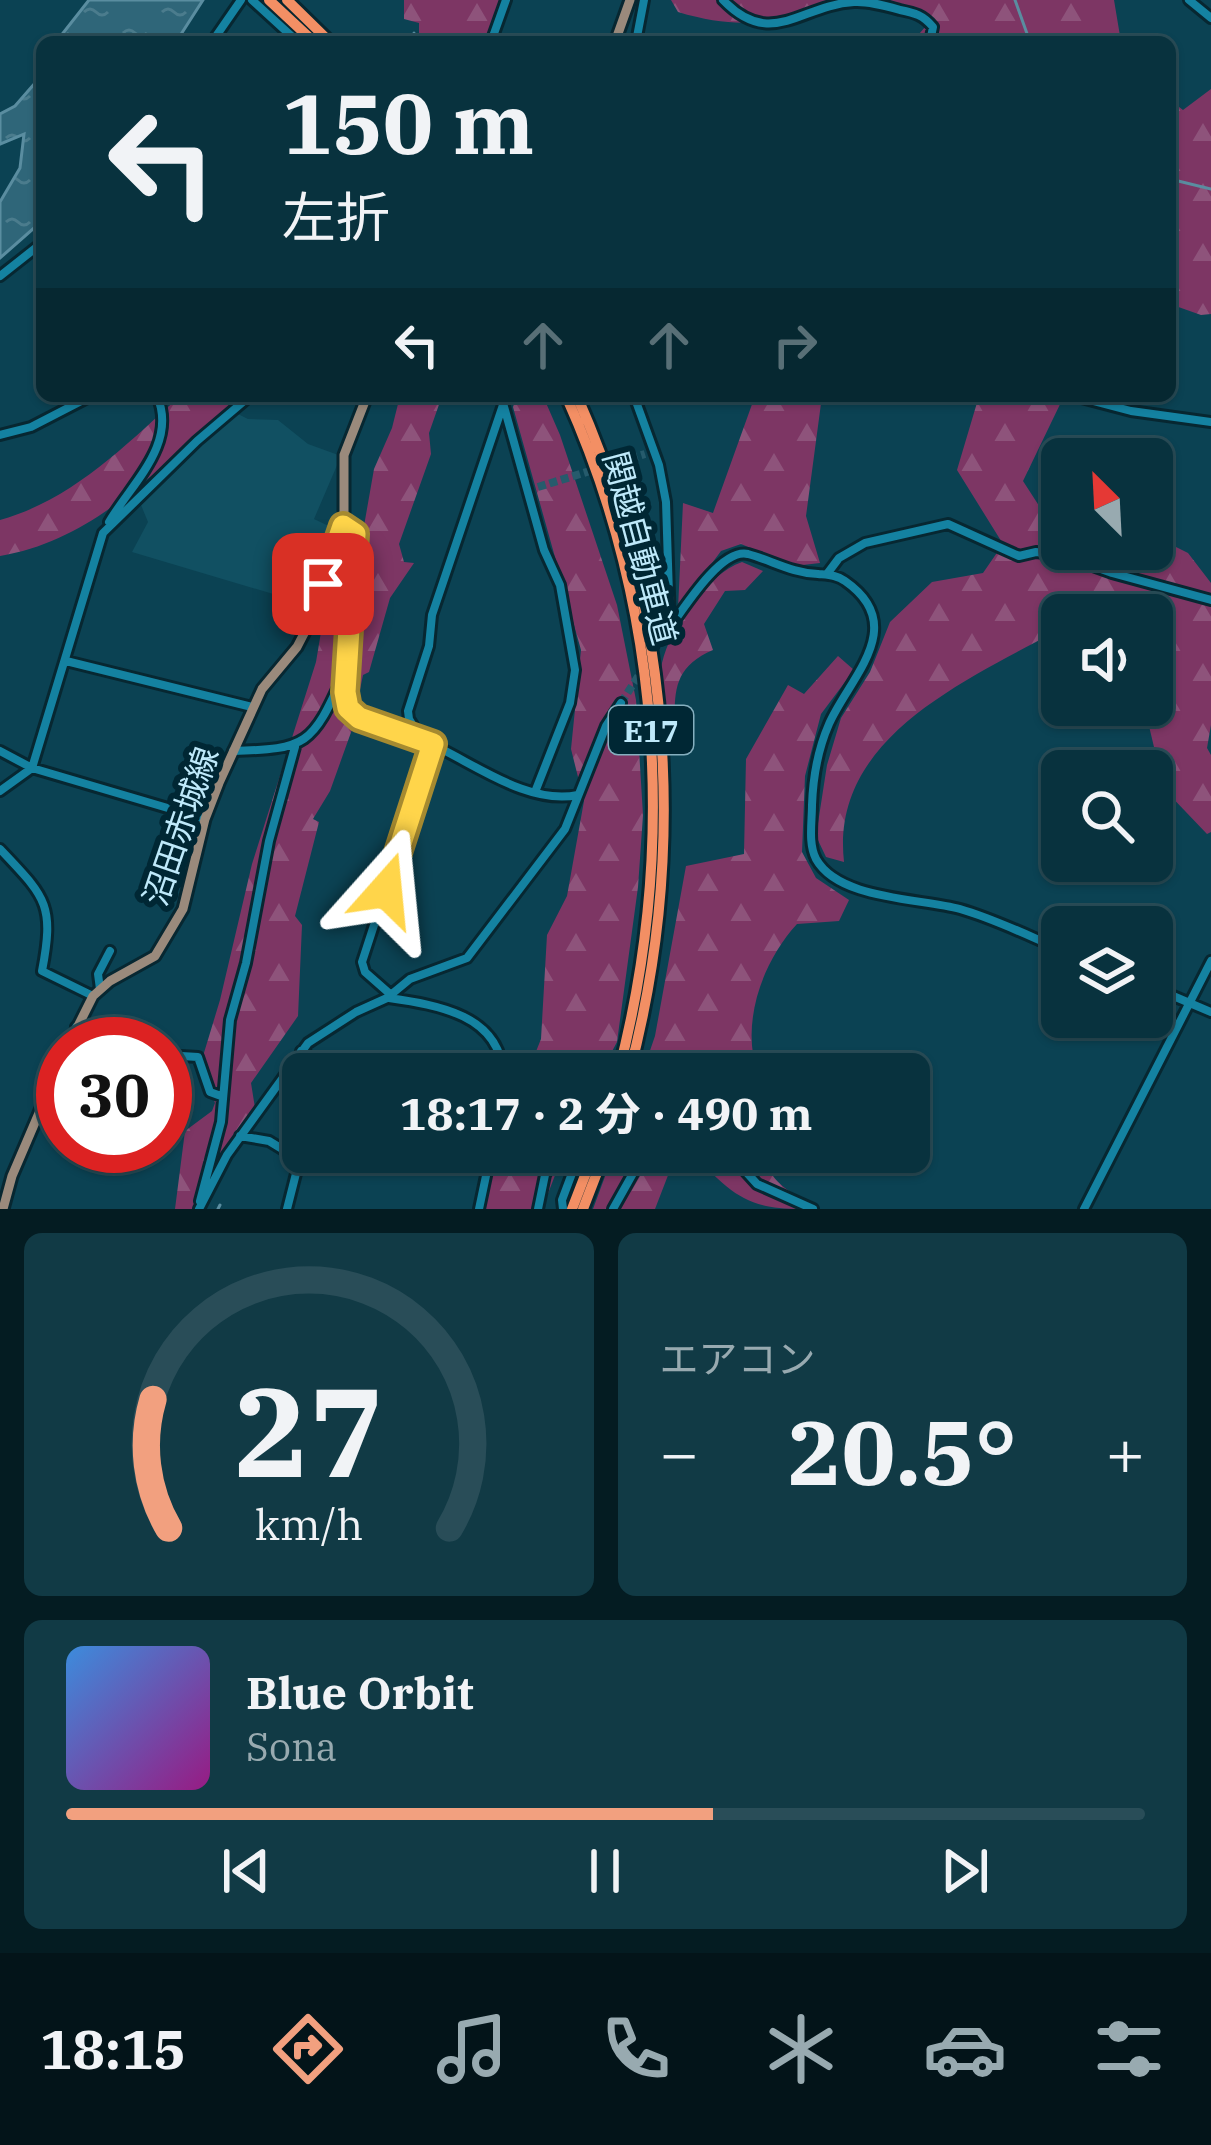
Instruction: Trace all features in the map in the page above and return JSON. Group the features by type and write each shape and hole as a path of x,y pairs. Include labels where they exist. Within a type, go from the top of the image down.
{"highway":[{"path":"269,0 308,36"},
{"path":"287,0 324,36"},
{"name":"関越自動車道","path":"568,402 599,482 630,589 652,739 651,895 623,1053"},
{"name":"関越自動車道","path":"579,402 609,478 640,586 662,737 660,899 646,1005 634,1053"},
{"path":"572,1209 586,1173"},
{"path":"584,1209 597,1173"}],"main road":[{"path":"617,36 630,0"},
{"name":"沼田赤城線","path":"96,993 150,961 164,944 191,890 206,819 252,707 310,622 343,526 344,455 365,402"},
{"path":"82,1017 96,993"},
{"path":"3,1209 3,1193 36,1119"}],"street":[{"path":"216,36 241,0"},
{"path":"252,0 291,36"},
{"path":"493,36 506,0"},
{"path":"637,36 644,0"},
{"path":"723,0 747,20 774,25 855,2 883,5 924,17 933,27 931,36"},
{"path":"1189,0 1211,18"},
{"path":"0,276 36,248"},
{"path":"0,436 31,428 80,402"},
{"path":"0,791 32,768 96,548 142,475 162,431 160,402"},
{"path":"108,525 243,402"},
{"path":"422,740 408,711 429,646 432,615 504,402"},
{"path":"506,402 534,488 544,550 560,585 575,670 570,703 535,792"},
{"path":"636,402 665,502 670,628"},
{"path":"1097,402 1211,422"},
{"path":"827,574 839,558 865,543 949,524 1019,556 1062,555 1211,600"},
{"path":"343,526 355,534 345,692 350,712 535,792 578,795"},
{"path":"661,640 720,563 734,554 845,581 864,602 875,635 822,741 812,796 815,857 845,883 957,908 1041,942"},
{"path":"65,661 252,707"},
{"path":"199,1209 221,1122 230,1020 269,841 295,747 320,720 348,664"},
{"path":"199,1209 240,1136 316,1036 410,979 467,958 554,845 606,726 622,703"},
{"path":"433,744 362,962 365,972 388,996 470,1019 499,1046 500,1053"},
{"path":"233,751 295,747"},
{"path":"0,751 32,768 206,819"},
{"path":"0,849 45,903 50,929 42,971 96,993 98,974 110,951"},
{"path":"1084,1209 1211,961"},
{"path":"1173,996 1211,1012"},
{"path":"192,1057 198,1058 210,1092 221,1096"},
{"path":"240,1136 269,1141 282,1149"},
{"path":"287,1209 294,1173"},
{"path":"479,1209 487,1173"},
{"path":"538,1209 546,1173"},
{"path":"563,1209 572,1173"},
{"path":"613,1209 633,1173"},
{"path":"747,1173 757,1184 813,1209"}],"shaded area":[{"path":"236,413 248,419 278,420 308,444 341,456 314,519 337,530 310,605 132,552 148,522 141,505 179,462"}],"green space":[{"path":"404,0 502,0 490,36 419,36 419,23 404,19"},
{"path":"671,0 849,0 745,23 678,12"},
{"path":"865,0 1114,0 1120,36 917,36 933,18 914,8"},
{"path":"1211,89 1211,314 1176,306 1176,105 1183,110"},
{"path":"173,402 235,402 101,514 70,533 0,556 0,520 51,499 118,451"},
{"path":"398,402 440,402 429,433 431,454 399,544 404,562 414,563 390,598 369,672 363,675 353,705 354,724 330,791 313,819 319,822 295,916 302,925 298,1016 251,1083 255,1108 224,1150 201,1201 202,1209 175,1209 180,1173 192,1173 192,1126 215,1103 200,1066 252,864 316,662 321,632 343,612 338,569 364,526 374,469"},
{"path":"515,402 546,402 617,605 636,700 643,815 617,1042 611,1053 535,1053 541,1039 547,935 567,896 584,801 571,749 581,650"},
{"path":"753,402 821,402 806,516 820,563 794,566 741,544 721,551 678,609 683,503 713,513"},
{"path":"977,402 1061,402 1023,481 1041,509 1041,570 1173,570 1173,546 1188,553 1211,583 1207,748 1211,755 1211,832 1207,834 1173,798 1173,750 1155,750 1149,726 1173,726 1173,594 1041,594 1041,639 944,694 881,748 858,781 845,819 844,862 826,857 816,836 827,765 841,718 870,672 890,622 932,582 983,573 1003,544 957,470"},
{"path":"742,562 763,571 745,590 725,591 704,624 713,650 682,675 675,697 675,739 670,737 662,690 667,649 703,590"},
{"path":"838,656 854,670 821,714 805,776 802,852 816,878 849,900 839,921 797,924 774,956 753,1015 753,1053 649,1053 686,866 744,854 746,759 788,685 804,694"},
{"path":"492,1173 556,1173 542,1209 482,1209"},
{"path":"606,1173 669,1173 655,1209 593,1209"},
{"path":"712,1173 772,1173 803,1200 772,1189 768,1196 801,1209 750,1201"}],"water":[{"path":"89,0 203,0 180,36 61,36"},
{"path":"36,82 36,226 0,258 0,202 20,168 24,134 0,144 0,114 15,106"}],"waterway":[{"path":"1015,0 1028,36"},
{"path":"1176,180 1211,189"},
{"path":"218,1209 220,1205"}],"tunnel":[{"path":"538,487 645,454"},
{"path":"621,703 641,672"}],"route":[{"path":"323,584 343,526 355,534 345,692 348,708 359,718 433,744 386,890"}]}
